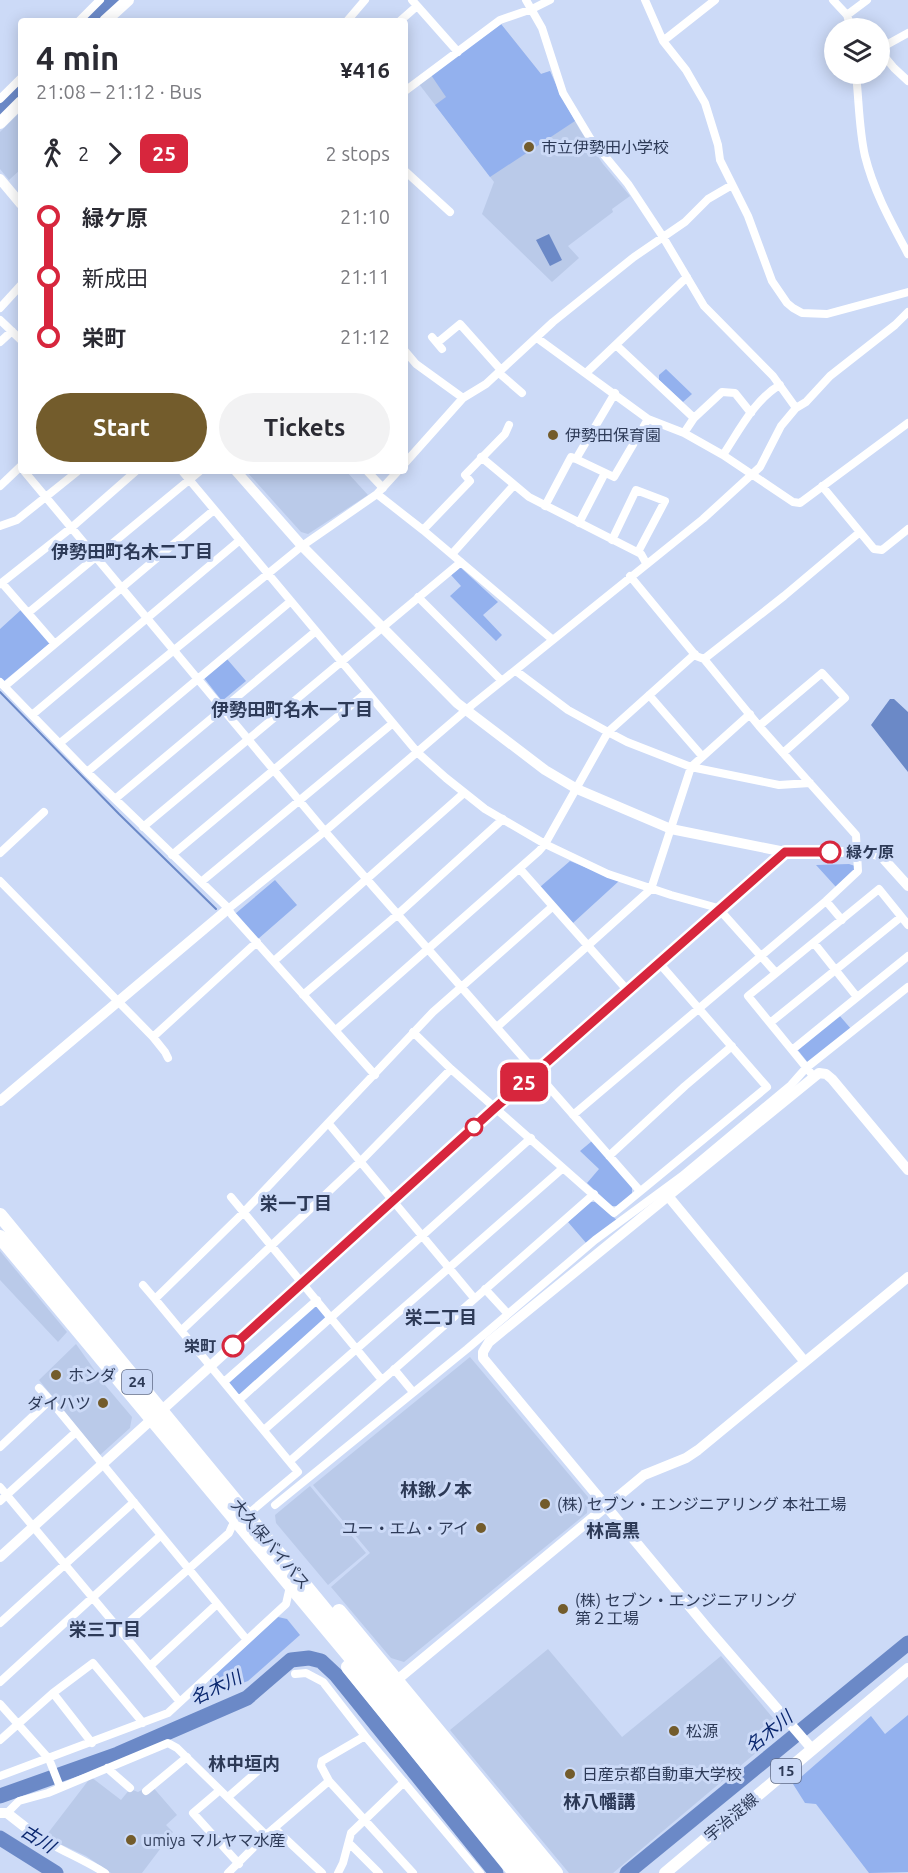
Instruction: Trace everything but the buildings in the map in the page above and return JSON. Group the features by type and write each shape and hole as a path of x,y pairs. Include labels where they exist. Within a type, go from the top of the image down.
{"highway":[{"name":"大久保バイパス","path":"0,1215 157,1415 240,1516 276,1568 331,1624 542,1873"},
{"name":"大久保バイパス","path":"0,1237 157,1415"},
{"name":"大久保バイパス","path":"240,1516 276,1549 331,1624 530,1873"},
{"path":"276,1549 291,1560 335,1607 556,1873"},
{"path":"276,1568 307,1616 515,1873"}],"main road":[{"path":"113,18 128,0"},
{"path":"0,123 18,105"},
{"name":"宇治淀線","path":"665,1873 809,1746 908,1669"}],"street":[{"path":"82,18 100,0"},
{"path":"349,18 365,0"},
{"path":"526,0 542,28 563,93 590,138 628,184 704,306 780,385 796,408"},
{"path":"408,90 500,20 550,0"},
{"path":"645,0 663,41 686,70 705,103 718,145 720,160 748,216 772,281 792,308 802,313 827,314 908,292"},
{"path":"663,41 715,0"},
{"path":"833,0 848,18"},
{"path":"847,15 867,0"},
{"path":"402,18 414,3 458,52"},
{"path":"890,43 908,33"},
{"path":"890,63 908,81"},
{"path":"10,113 0,100 18,81"},
{"path":"857,84 865,156 883,207 908,254"},
{"path":"408,174 450,212"},
{"path":"0,178 18,200"},
{"path":"408,460 463,398 486,384 634,257 685,222 708,200 732,185"},
{"path":"586,374 687,277"},
{"path":"0,308 18,291"},
{"path":"0,1101 228,909 324,832 466,710 703,519 760,467 781,426 796,408 806,402 830,376 895,325 908,312"},
{"path":"0,321 18,336"},
{"path":"437,343 460,324 500,372 522,393"},
{"path":"0,342 12,331"},
{"path":"537,338 648,419 684,433 723,455 793,502 800,503 908,423"},
{"path":"616,345 694,418"},
{"path":"408,355 416,364 463,398"},
{"path":"723,455 751,413 769,391 780,385"},
{"path":"684,433 694,418 722,392 735,393 751,413"},
{"path":"576,459 615,393"},
{"path":"545,506 571,457 614,477 648,419"},
{"path":"423,530 470,481 465,475 505,434 509,425"},
{"path":"481,457 529,498 638,552 646,563"},
{"path":"0,486 18,471"},
{"path":"579,523 605,472"},
{"path":"26,474 324,832 640,1191"},
{"path":"0,526 17,520 74,474"},
{"path":"54,643 1,583 71,528 133,474"},
{"path":"184,474 418,753 464,793 485,809 545,844 608,874 718,908 776,974"},
{"path":"28,613 196,474"},
{"path":"239,474 302,546 466,710 545,770 577,789 671,829 785,852 858,852 881,856 908,886"},
{"path":"369,474 380,491 423,530 553,640"},
{"path":"60,743 302,546 380,491 395,474"},
{"path":"452,554 514,486"},
{"path":"822,486 874,549 882,550 908,529"},
{"path":"612,540 636,490 665,501 638,552"},
{"path":"214,510 2,684 115,800 228,909 375,1075"},
{"path":"704,659 860,532"},
{"path":"32,715 240,540"},
{"path":"143,827 461,562"},
{"path":"573,1115 858,872 855,835 759,726 704,659 695,654 630,576"},
{"path":"418,597 502,681"},
{"path":"87,772 291,601"},
{"path":"115,800 316,631"},
{"path":"336,1030 520,869 545,844 608,732 695,654"},
{"path":"516,671 568,710 627,742 691,766 779,785 810,783"},
{"path":"759,726 822,673 845,699 783,753"},
{"path":"172,855 367,692"},
{"path":"649,695 702,756"},
{"path":"497,1027 651,889 691,766 750,714"},
{"path":"201,882 393,723"},
{"path":"274,961 464,793"},
{"path":"0,853 44,812"},
{"path":"303,995 397,915 503,819"},
{"path":"0,1557 495,1108 785,852"},
{"path":"520,869 628,991"},
{"path":"0,881 153,1037 168,1058"},
{"path":"814,1077 748,996 879,889 908,925"},
{"path":"826,901 842,920"},
{"path":"155,1299 243,1213 375,1075 412,1032 552,907"},
{"path":"770,1023 901,917"},
{"path":"153,1037 257,942"},
{"path":"814,943 857,997"},
{"path":"791,1050 908,956"},
{"path":"412,1032 614,1213 767,1087 660,964"},
{"path":"275,1504 595,1240 682,1176 791,1085 806,1068 908,987"},
{"path":"609,1156 732,1046"},
{"path":"182,1330 360,1162 451,1069"},
{"path":"809,1746 483,1358 483,1352 489,1342 819,1073 826,1074 832,1079 908,1170"},
{"path":"328,1124 474,1298"},
{"path":"239,1400 531,1138"},
{"path":"264,1430 563,1168"},
{"path":"290,1461 594,1194"},
{"path":"231,1197 382,1380"},
{"path":"668,1197 805,1362"},
{"path":"396,1680 644,1475 686,1458 698,1450 908,1277"},
{"path":"120,1630 229,1533 240,1516 298,1472 143,1285"},
{"path":"485,1289 508,1314"},
{"path":"224,1382 316,1300"},
{"path":"394,1369 412,1392"},
{"path":"39,1388 247,1640"},
{"path":"0,1447 50,1400"},
{"path":"0,1502 76,1432"},
{"path":"0,1487 180,1702"},
{"path":"0,1623 134,1502"},
{"path":"0,1682 160,1536"},
{"path":"0,1776 168,1713 286,1604 289,1591"},
{"path":"150,1666 217,1604"},
{"path":"0,1740 53,1693 93,1663 143,1723"},
{"path":"295,1674 306,1673 323,1682 365,1736 480,1873"},
{"path":"53,1693 92,1743"},
{"path":"0,1704 49,1759 60,1787"},
{"path":"365,1736 322,1761 321,1766 329,1781 413,1873"},
{"path":"105,1873 84,1859 30,1831 4,1813 19,1801 60,1787 168,1743 187,1757 266,1835"},
{"path":"146,1791 187,1757"},
{"path":"228,1797 268,1762"},
{"path":"107,1768 130,1788"},
{"path":"228,1873 266,1835 329,1781"},
{"path":"338,1873 351,1833 404,1782"},
{"path":"220,1790 193,1812 238,1864"},
{"path":"274,1828 322,1873"},
{"path":"349,1843 379,1873"}],"shaded area":[{"name":"市立伊勢田小学校","path":"501,24 541,74 550,71 580,130 603,164 630,196 568,246 579,258 552,282 482,214 494,182 419,84"},
{"path":"501,24 541,74 550,71 575,121 490,177 435,105 446,97 431,75"},
{"path":"18,114 18,172 9,180 0,169 0,132"},
{"path":"549,234 562,260 550,266 536,240"},
{"path":"666,369 692,394 683,402 659,380 659,375"},
{"path":"249,474 349,474 368,495 308,534 301,532"},
{"path":"460,567 498,602 483,615 502,635 496,641 450,596 461,586 451,575"},
{"path":"22,609 50,643 3,682 0,679 0,629"},
{"path":"227,659 246,681 222,701 204,678"},
{"path":"890,699 894,699 908,712 908,772 871,725"},
{"path":"570,861 619,881 573,923 540,887"},
{"path":"849,864 855,866 855,869 836,887 816,865"},
{"path":"275,880 297,905 258,939 235,914"},
{"path":"839,1015 852,1030 809,1064 797,1049"},
{"path":"592,1141 632,1187 632,1194 618,1206 612,1206 587,1183 599,1169 580,1151"},
{"path":"591,1202 595,1202 618,1221 587,1244 568,1222"},
{"path":"0,1251 67,1332 58,1342 0,1280"},
{"path":"315,1304 325,1315 325,1320 242,1394 238,1394 229,1382"},
{"path":"76,1344 105,1385 132,1417 130,1428 100,1455 39,1380"},
{"path":"470,1357 588,1497 587,1513 404,1662 391,1658 331,1587 370,1553 313,1485"},
{"path":"310,1486 366,1553 328,1585 276,1523 275,1515"},
{"path":"278,1617 287,1619 300,1635 248,1681 219,1692 210,1684 210,1679"},
{"name":"日産京都自動車大学校","path":"548,1649 622,1737 721,1656 783,1730 613,1873 569,1873 450,1730"},
{"path":"908,1715 908,1872 869,1873 816,1804 805,1803 793,1784 871,1716 885,1734"},
{"path":"91,1777 121,1800 130,1789 138,1792 151,1785 177,1815 166,1825 173,1832 142,1873 111,1873 86,1856 45,1837"}],"waterway":[{"path":"94,18 113,0"},
{"path":"0,110 18,92"},
{"path":"0,692 216,909"},
{"name":"名木川","path":"627,1873 908,1643"},
{"name":"名木川","path":"0,1796 118,1754 247,1698 291,1660 309,1658 321,1661 336,1675 496,1873"},
{"name":"古川","path":"0,1838 56,1873"}],"bus line":[{"name":"25","path":"233,1346 495,1108 785,852 830,852"}],"place":[{"name":"市立伊勢田小学校","path":"529,147"},
{"name":"伊勢田保育園","path":"553,435"},
{"name":"緑ケ原","path":"830,852"},
{"name":"栄町","path":"233,1346"},
{"name":"ホンダ","path":"56,1375"},
{"name":"ダイハツ","path":"103,1403"},
{"name":"(株) セブン・エンジニアリング 本社工場","path":"545,1504"},
{"name":"ユー・エム・アイ","path":"481,1528"},
{"name":"(株) セブン・エンジニアリング 第２工場","path":"563,1609"},
{"name":"松源","path":"674,1731"},
{"name":"日産京都自動車大学校","path":"570,1774"},
{"name":"umiya マルヤマ水産","path":"131,1840"}],"district":[{"name":"伊勢田町名木二丁目","path":"132,552"},
{"name":"伊勢田町名木一丁目","path":"292,710"},
{"name":"栄一丁目","path":"296,1204"},
{"name":"栄二丁目","path":"441,1318"},
{"name":"林鍬ノ本","path":"436,1490"},
{"name":"林高黒","path":"613,1531"},
{"name":"栄三丁目","path":"105,1630"},
{"name":"林中垣内","path":"244,1764"},
{"name":"林八幡講","path":"599,1802"}]}
